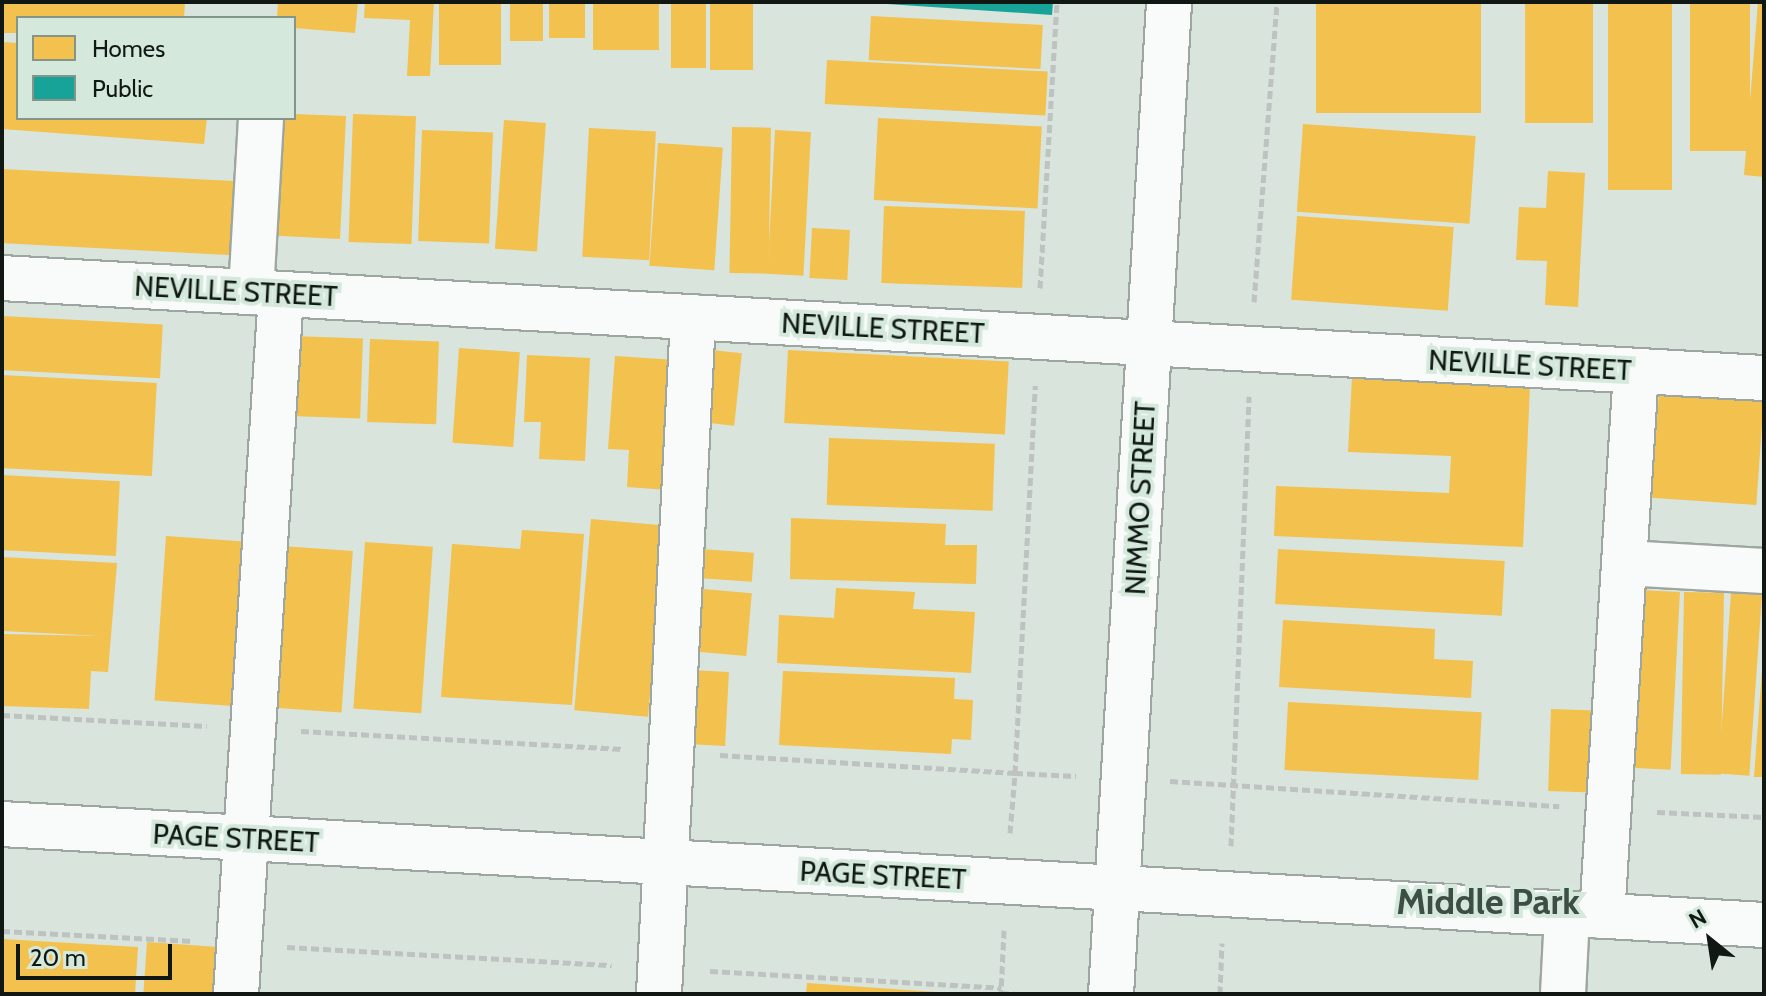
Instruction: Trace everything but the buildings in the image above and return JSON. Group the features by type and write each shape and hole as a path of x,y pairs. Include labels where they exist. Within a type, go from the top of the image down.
{"street":[{"name":"NIMMO STREET","path":"1111,994 1169,2"},
{"path":"236,994 252,728 266,293 261,120"},
{"name":"NEVILLE STREET","path":"2,278 1764,378"},
{"path":"660,981 693,317"},
{"path":"1563,994 1609,809 1636,371"},
{"path":"1625,563 1764,571"},
{"name":"PAGE STREET","path":"2,824 1764,925"}],"path":[{"path":"2,715 1015,773 1057,2"},
{"path":"1220,994 1224,894 1234,785 1250,349 1277,2"},
{"path":"1234,785 1764,817"},
{"path":"1001,992 1006,882"},
{"path":"2,931 239,944 660,981 1020,994"}],"district":[{"name":"Middle Park","path":"1488,902"}]}
